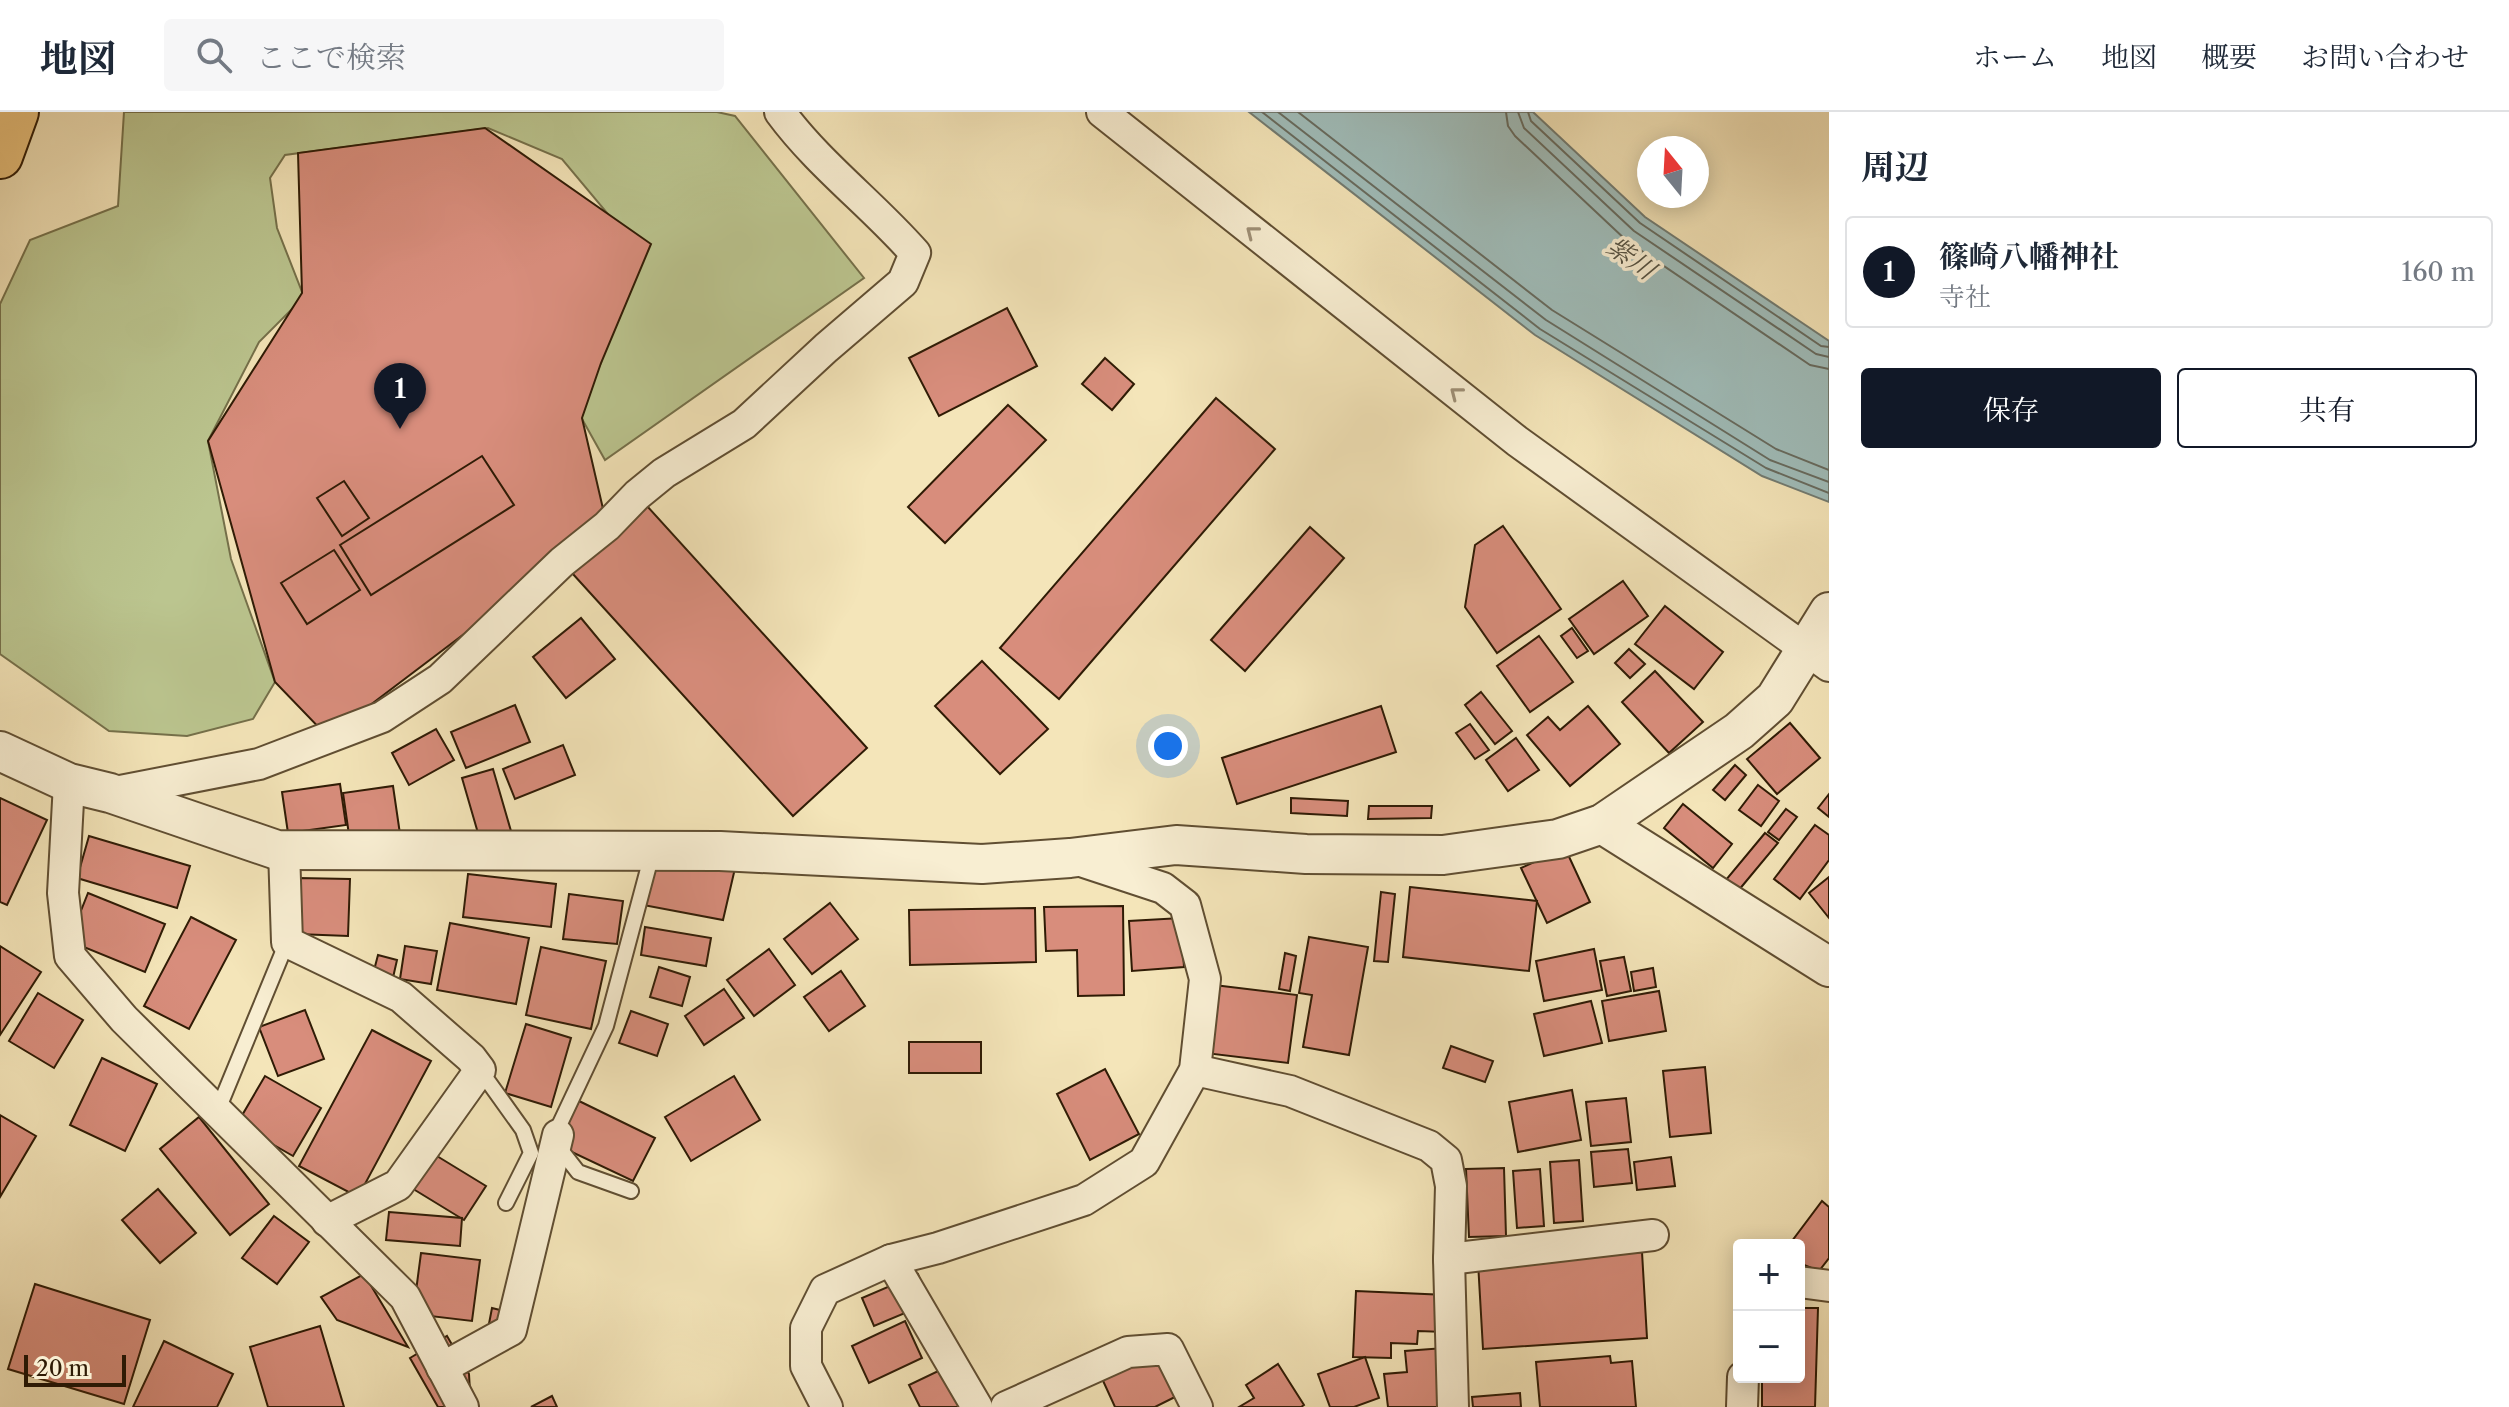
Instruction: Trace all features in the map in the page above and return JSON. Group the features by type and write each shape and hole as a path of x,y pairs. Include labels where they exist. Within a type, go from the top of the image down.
{"highway":[{"path":"0,156 16,112"}],"street":[{"path":"110,793 259,764 382,717 440,679 637,495 664,473 744,424 903,282 915,253 887,221 801,141 780,112"},
{"path":"0,751 69,783 110,793 277,850 730,851 982,864 1070,858 1176,845 1306,854 1443,855 1558,839 1602,824 1739,731 1775,699 1820,640 1517,441 1102,112"},
{"path":"69,783 63,893 70,956 124,1019 405,1297 463,1407"},
{"path":"1602,824 1829,967"},
{"path":"284,850 287,942 401,997 471,1058 480,1070 398,1185 327,1221"},
{"path":"827,1407 806,1366 806,1328 825,1290 891,1260 938,1248 1084,1200 1144,1162 1195,1070 1205,979 1185,905 1163,888 1070,858"},
{"path":"1195,1070 1290,1091 1429,1146 1446,1160 1451,1186 1449,1259 1453,1407"},
{"path":"442,1368 511,1330 558,1135"},
{"path":"1449,1259 1653,1235"},
{"path":"891,1260 977,1407"},
{"path":"1805,1283 1829,1286"},
{"path":"1006,1407 1128,1352 1168,1349 1197,1407"},
{"path":"1742,1407 1743,1383"}],"lane":[{"path":"631,1191 578,1172 557,1145 557,1130 606,1026 653,850"},
{"path":"217,1113 287,942"},
{"path":"480,1070 523,1130 531,1153 506,1203"}],"green space":[{"path":"124,112 717,112 735,116 864,278 605,460 577,410 601,363 628,238 562,159 488,128 285,155 270,178 277,228 304,297 259,342 208,441 231,559 275,682 253,719 187,736 109,731 0,654 0,304 30,240 118,206"}],"water":[{"name":"紫川","path":"1249,112 1533,112 1645,217 1829,341 1829,502 1762,476 1535,335"}],"building":[{"path":"485,128 651,244 601,363 582,418 607,526 328,737 275,682 208,441 302,293 298,153"},
{"path":"1007,308 1037,366 939,416 909,358"},
{"path":"1105,358 1134,384 1112,410 1082,384"},
{"path":"1216,398 1275,449 1059,699 1000,648"},
{"path":"1008,405 1046,440 945,543 908,507"},
{"path":"482,456 514,505 371,595 340,545"},
{"path":"344,481 369,518 342,536 317,498"},
{"path":"637,495 867,748 793,816 562,562"},
{"path":"1503,526 1561,609 1497,653 1465,607 1475,545"},
{"path":"1310,527 1344,558 1245,671 1211,640"},
{"path":"334,550 360,590 307,624 281,583"},
{"path":"1623,581 1648,616 1594,654 1569,619"},
{"path":"1665,606 1723,652 1694,689 1635,644"},
{"path":"581,618 615,659 566,698 533,657"},
{"path":"1572,628 1588,651 1577,658 1561,636"},
{"path":"1539,636 1573,682 1530,712 1497,666"},
{"path":"1629,649 1645,664 1630,678 1615,663"},
{"path":"982,661 1048,729 1000,774 935,706"},
{"path":"1655,671 1703,722 1669,753 1622,702"},
{"path":"1481,692 1512,731 1495,744 1465,705"},
{"path":"515,705 530,742 466,768 451,732"},
{"path":"1381,706 1396,752 1237,804 1222,758"},
{"path":"1588,706 1620,744 1570,786 1527,735 1548,717 1560,730"},
{"path":"1790,723 1820,758 1777,794 1747,759"},
{"path":"1470,724 1489,750 1475,759 1456,733"},
{"path":"436,729 454,760 409,785 392,753"},
{"path":"1516,738 1539,770 1508,791 1486,760"},
{"path":"563,745 575,775 515,799 503,769"},
{"path":"1735,765 1746,775 1725,800 1713,790"},
{"path":"493,769 511,831 480,840 462,778"},
{"path":"340,784 346,825 288,833 282,792"},
{"path":"1758,785 1779,801 1761,826 1739,810"},
{"path":"393,786 400,834 350,842 343,793"},
{"path":"1829,794 1829,817 1818,808"},
{"path":"0,798 47,820 7,905 0,902"},
{"path":"1291,798 1348,801 1347,816 1291,813"},
{"path":"1683,804 1732,844 1713,868 1664,828"},
{"path":"1369,806 1432,806 1431,818 1368,819"},
{"path":"1786,809 1797,817 1779,840 1768,832"},
{"path":"1815,825 1829,835 1829,860 1800,899 1774,879"},
{"path":"1765,833 1778,843 1738,891 1725,881"},
{"path":"89,836 190,866 177,908 77,878"},
{"path":"1565,848 1590,902 1547,923 1521,868"},
{"path":"653,850 739,851 723,920 638,904"},
{"path":"468,874 556,884 551,927 463,917"},
{"path":"1829,877 1829,918 1809,893"},
{"path":"298,878 350,879 348,936 297,934"},
{"path":"1410,887 1537,901 1529,971 1403,957"},
{"path":"1381,892 1395,894 1388,962 1374,961"},
{"path":"88,893 165,924 145,972 69,941"},
{"path":"569,894 623,901 617,944 563,939"},
{"path":"830,903 858,939 812,974 784,939"},
{"path":"1123,906 1124,995 1078,996 1077,950 1046,951 1044,907"},
{"path":"1035,908 1036,962 910,965 909,910"},
{"path":"191,917 236,940 189,1029 144,1006"},
{"path":"1181,918 1184,967 1132,971 1129,921"},
{"path":"450,923 529,938 516,1004 437,990"},
{"path":"645,927 711,938 706,966 641,955"},
{"path":"1309,937 1368,947 1349,1055 1303,1047 1312,995 1299,993"},
{"path":"0,946 41,972 0,1035"},
{"path":"405,946 437,951 431,984 400,979"},
{"path":"541,947 606,961 591,1029 526,1015"},
{"path":"769,949 795,985 754,1016 727,980"},
{"path":"1594,949 1602,990 1544,1001 1536,961"},
{"path":"1285,953 1296,956 1290,991 1279,989"},
{"path":"378,955 397,960 392,982 372,978"},
{"path":"1624,957 1631,991 1607,996 1600,961"},
{"path":"659,967 690,977 682,1006 650,997"},
{"path":"1653,968 1656,987 1634,991 1631,972"},
{"path":"841,971 865,1006 829,1031 804,997"},
{"path":"1214,985 1297,995 1288,1063 1205,1053"},
{"path":"724,989 744,1018 704,1045 685,1016"},
{"path":"1659,991 1666,1031 1609,1041 1602,1001"},
{"path":"38,993 83,1020 54,1068 9,1041"},
{"path":"1591,1001 1602,1043 1544,1056 1534,1014"},
{"path":"305,1010 324,1059 278,1076 259,1027"},
{"path":"631,1011 668,1024 657,1056 619,1043"},
{"path":"526,1024 571,1038 551,1107 505,1093"},
{"path":"372,1030 431,1061 358,1197 299,1166"},
{"path":"909,1042 981,1042 981,1073 909,1073"},
{"path":"1451,1046 1493,1061 1485,1082 1443,1068"},
{"path":"102,1058 157,1084 125,1151 70,1125"},
{"path":"1705,1067 1711,1133 1670,1137 1663,1071"},
{"path":"1105,1069 1139,1134 1090,1160 1057,1094"},
{"path":"265,1076 321,1108 293,1156 237,1124"},
{"path":"734,1076 760,1120 691,1161 665,1117"},
{"path":"1572,1090 1581,1140 1518,1152 1509,1102"},
{"path":"1626,1098 1631,1142 1591,1146 1586,1102"},
{"path":"579,1101 655,1138 633,1181 557,1145"},
{"path":"0,1115 36,1136 0,1197"},
{"path":"199,1117 269,1204 230,1235 160,1149"},
{"path":"1628,1149 1632,1183 1594,1187 1591,1152"},
{"path":"432,1153 486,1186 464,1220 410,1187"},
{"path":"1671,1157 1675,1186 1637,1190 1634,1162"},
{"path":"1579,1160 1583,1221 1554,1223 1550,1162"},
{"path":"1504,1168 1506,1236 1469,1237 1466,1169"},
{"path":"1540,1169 1544,1226 1517,1228 1513,1171"},
{"path":"158,1189 196,1233 160,1263 122,1220"},
{"path":"1822,1201 1829,1207 1829,1258 1819,1271 1805,1265 1805,1239 1794,1239"},
{"path":"389,1212 462,1218 460,1246 386,1240"},
{"path":"274,1216 309,1242 277,1284 242,1258"},
{"path":"1642,1252 1647,1338 1483,1349 1478,1262"},
{"path":"421,1253 480,1260 472,1321 413,1314"},
{"path":"364,1274 408,1347 337,1320 321,1297"},
{"path":"918,1274 929,1303 874,1326 862,1298"},
{"path":"35,1284 150,1320 124,1404 8,1369"},
{"path":"1356,1291 1447,1295 1445,1332 1418,1331 1417,1344 1391,1343 1391,1358 1353,1357"},
{"path":"492,1308 500,1310 496,1330 488,1329"},
{"path":"1805,1308 1818,1308 1815,1407 1762,1407 1762,1383 1805,1383"},
{"path":"905,1321 922,1358 869,1383 852,1346"},
{"path":"320,1326 344,1407 268,1407 250,1347"},
{"path":"447,1336 469,1374 470,1392 444,1407 438,1407 410,1358"},
{"path":"164,1341 233,1374 217,1407 133,1407"},
{"path":"1444,1348 1442,1407 1388,1407 1384,1374 1407,1372 1405,1351"},
{"path":"1138,1354 1144,1366 1158,1363 1175,1397 1155,1407 1115,1407 1099,1372"},
{"path":"1610,1356 1611,1363 1632,1361 1636,1407 1540,1407 1536,1362"},
{"path":"1365,1357 1379,1398 1354,1407 1330,1407 1318,1374"},
{"path":"959,1361 979,1407 920,1407 909,1385"},
{"path":"1278,1364 1304,1405 1239,1407 1254,1398 1246,1385"},
{"path":"1520,1393 1521,1407 1473,1407 1472,1397"},
{"path":"552,1396 557,1407 531,1407"}],"place":[{"name":"篠崎八幡神社","path":"400,429"}]}
